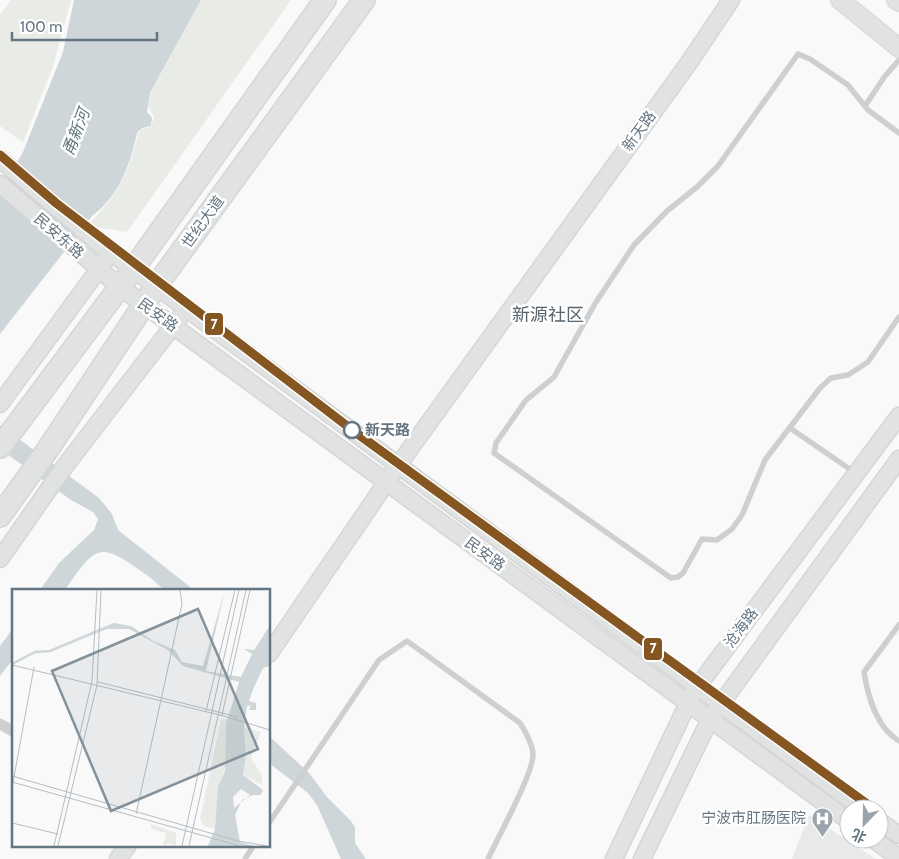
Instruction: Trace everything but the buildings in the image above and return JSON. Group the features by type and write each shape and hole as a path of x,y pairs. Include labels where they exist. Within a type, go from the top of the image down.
{"highway":[{"name":"世纪大道","path":"0,447 134,268 325,0"},
{"name":"世纪大道","path":"0,516 48,449 157,285 364,0"}],"main road":[{"name":"新天路","path":"270,653 399,464 688,64 731,0"},
{"path":"840,0 899,48"},
{"name":"民安东路","path":"2,161 106,249 134,268"},
{"name":"民安东路","path":"0,184 120,287"},
{"path":"0,404 93,265 106,249"},
{"name":"民安路","path":"134,268 849,799"},
{"name":"民安路","path":"120,287 839,814"},
{"path":"0,559 65,466 187,307"},
{"name":"沧海路","path":"614,859 688,703 698,686 899,416"},
{"name":"沧海路","path":"642,859 710,719 899,459"},
{"path":"118,859 127,846"},
{"path":"887,849 899,858"}],"street":[{"path":"0,724 12,731"}],"lane":[{"path":"899,133 865,106 848,85 810,59 798,54 718,166 697,187 667,211 634,245 596,302 554,377 526,400 494,448 499,457 671,578 678,577 683,573 702,539 717,540 732,530 746,507 765,460 820,388 831,378 848,375 868,362 899,318"},
{"path":"865,106 885,76 899,60"},
{"path":"790,428 856,474"},
{"path":"899,625 864,672 868,697 888,735 899,741"},
{"path":"270,821 318,747 379,660 407,641 520,723 526,733 533,755 528,773 488,859"},
{"path":"244,859 253,846"}],"shaded area":[{"path":"11,0 71,0 53,66 23,142 0,126 0,14"},
{"path":"201,0 291,0 127,232 95,227 91,222 108,202 121,182 131,159 138,134 142,129 151,127 154,117 148,105 151,92"},
{"name":"宁波市肛肠医院","path":"809,815 839,835 839,849 861,849 876,859 792,859"}],"water":[{"name":"甬新河","path":"74,0 201,0 150,93 147,112 152,118 151,126 142,128 137,133 127,168 116,189 92,216 0,334 0,192 23,152 63,52"},
{"path":"0,425 99,498 112,514 118,530 193,589 164,589 119,557 101,552 85,563 66,589 41,589 59,563 94,530 98,519 93,512 71,500 0,449"},
{"path":"12,630 12,661 0,676 0,646"},
{"path":"270,737 309,773 327,797 350,820 355,827 355,843 366,859 341,859 317,805 308,793 270,764"}],"transit line":[{"name":"7","path":"0,155 56,203 355,432 860,799"}],"place":[{"name":"新天路","path":"352,430"},
{"name":"宁波市肛肠医院","path":"822,837"}],"district":[{"name":"新源社区","path":"548,315"}]}
